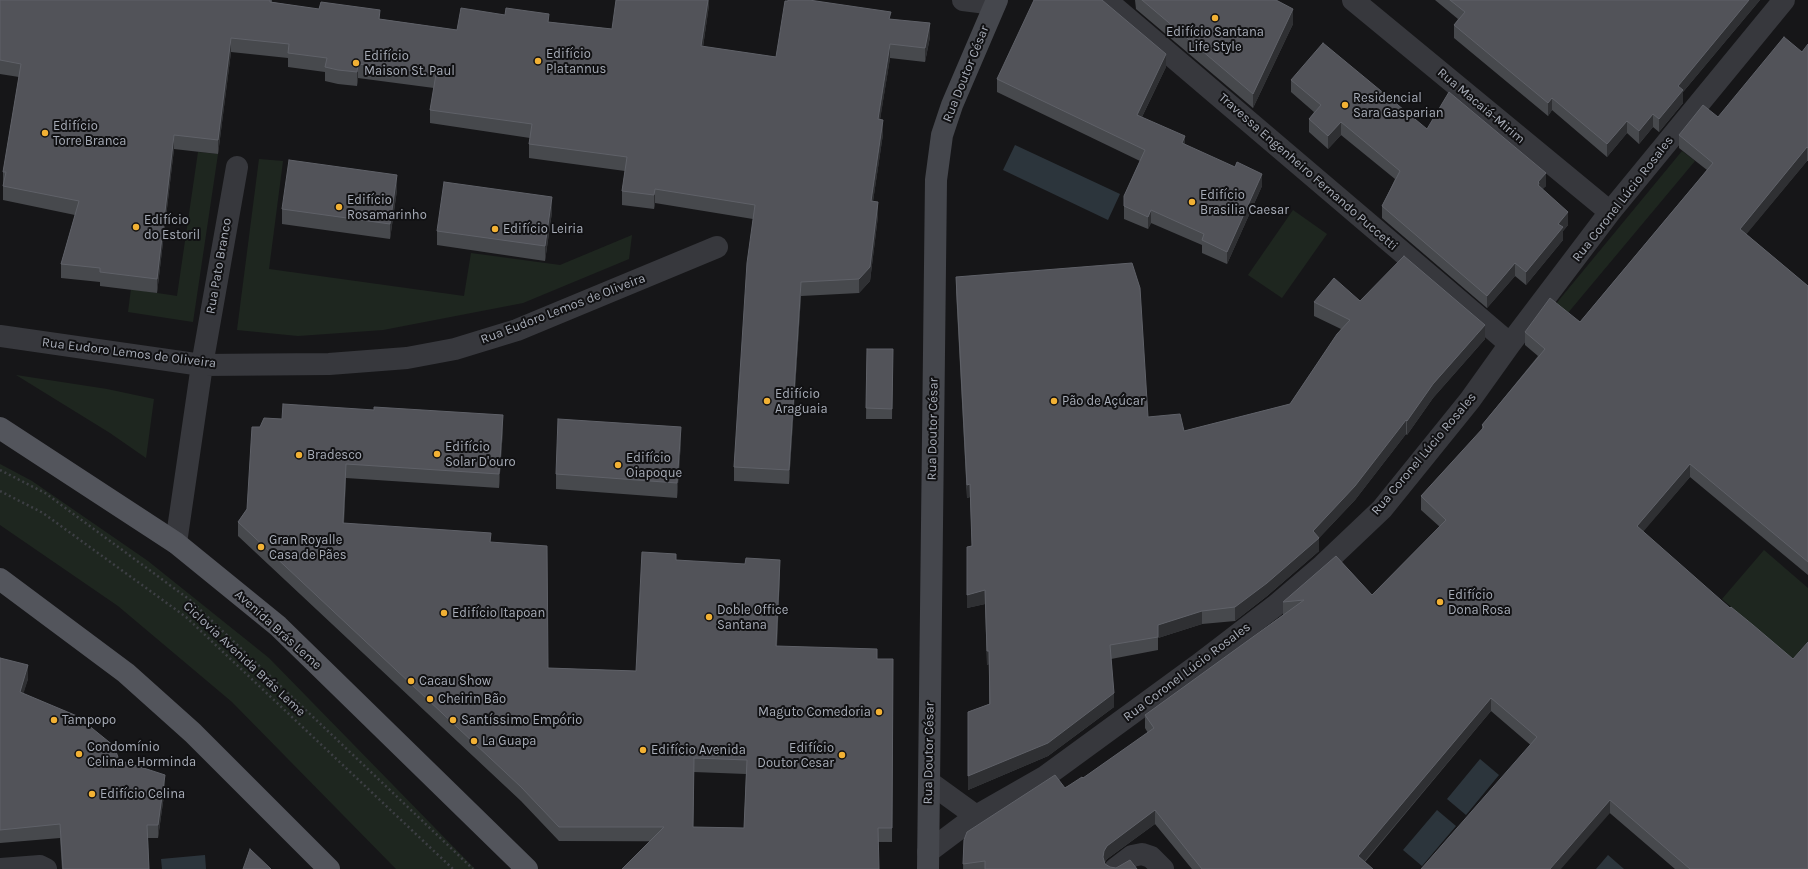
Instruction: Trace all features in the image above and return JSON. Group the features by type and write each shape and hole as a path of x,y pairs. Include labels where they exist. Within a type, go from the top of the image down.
{"main road":[{"name":"Avenida Brás Leme","path":"0,428 176,543 278,626 527,869"},
{"path":"0,579 126,673 193,733 329,869"}],"street":[{"path":"963,0 996,2"},
{"name":"Travessa Engenheiro Fernando Puccetti","path":"1106,0 1510,344"},
{"name":"Rua Macaiá-Mirim","path":"1353,0 1610,212"},
{"name":"Rua Coronel Lúcio Rosales","path":"928,861 976,816 1052,772 1198,665 1275,606 1323,565 1382,509 1470,400 1510,344 1610,212 1784,0"},
{"name":"Rua Doutor César","path":"928,861 936,180 942,135 952,105 996,2"},
{"name":"Rua Pato Branco","path":"176,543 202,365 237,167"},
{"name":"Rua Eudoro Lemos de Oliveira","path":"0,336 202,365 329,364 407,358 455,349 517,330 717,247"},
{"path":"929,782 976,816"},
{"path":"1115,869 1132,856 1142,854 1150,857 1163,869"},
{"path":"0,869 40,866 46,869"}],"path":[{"path":"0,470 45,493 190,600 473,869"},
{"name":"Ciclovia Avenida Brás Leme","path":"0,491 43,513 186,617 453,869"}],"shaded area":[{"path":"1015,145 1120,194 1108,220 1003,170"},
{"path":"1682,151 1695,161 1562,320 1550,311"},
{"path":"198,152 218,154 193,322 128,312 131,289 177,296"},
{"path":"259,159 283,161 269,269 464,296 471,253 560,265 632,235 629,259 523,303 383,330 298,336 237,330"},
{"path":"1293,210 1327,234 1282,298 1248,275"},
{"path":"16,375 107,389 154,399 146,458 110,433"},
{"path":"0,464 32,481 148,561 269,658 475,869 396,869 232,702 118,606 0,525"},
{"path":"1764,550 1808,588 1808,648 1796,663 1722,599"},
{"path":"1480,759 1499,775 1466,815 1447,799"},
{"path":"1437,810 1456,826 1422,866 1403,850"},
{"path":"205,855 206,869 162,869 161,859"},
{"path":"1608,855 1624,869 1596,869"}],"building":[{"path":"0,0 270,0 270,2 319,9 321,2 380,10 379,19 457,30 461,8 505,15 506,8 549,14 548,22 612,29 616,0 708,0 701,46 776,57 785,1 788,0 809,0 891,12 889,19 930,23 925,48 890,44 878,119 883,120 871,201 878,202 870,267 859,279 801,282 789,470 734,467 747,263 755,205 655,189 654,195 622,191 627,157 529,144 532,124 430,110 436,74 358,64 357,72 338,70 325,67 327,58 288,53 289,44 231,38 218,140 174,135 157,279 100,272 100,268 61,264 79,201 3,186 6,172 3,172 21,64 0,60"},
{"path":"1034,0 1102,0 1166,54 1137,115 1185,136 1182,143 1235,167 1237,162 1262,174 1227,252 1202,240 1204,234 1151,210 1148,217 1124,206 1124,196 1145,150 997,79"},
{"path":"1142,0 1276,0 1293,9 1253,94"},
{"path":"1450,0 1749,0 1678,86 1683,90 1659,119 1653,114 1639,131 1627,121 1607,144 1552,98 1548,103 1454,25 1465,12"},
{"path":"1784,37 1802,52 1808,44 1808,148 1807,147 1740,229 1808,286 1808,562 1690,464 1637,526 1730,608 1731,607 1793,659 1808,642 1808,869 1690,869 1610,800 1550,869 1421,869 1537,737 1491,698 1358,856 1373,869 1202,869 1155,810 1107,846 1104,851 1103,857 1105,864 1110,867 1116,868 1130,860 1137,869 985,869 985,861 963,864 964,840 967,832 1055,775 1065,788 1082,777 1083,778 1154,728 1145,715 1304,600 1283,602 1336,556 1372,595 1446,520 1421,496 1484,427 1482,425 1545,349 1525,332 1550,298 1580,322 1713,163 1679,135 1703,105 1718,117"},
{"path":"1323,43 1427,129 1449,92 1546,173 1538,182 1538,185 1568,212 1558,224 1563,227 1526,272 1515,263 1487,296 1382,206 1400,171 1341,122 1328,136 1309,119 1321,105 1291,80"},
{"name":"Edifício Rosamarinho","path":"289,160 397,175 390,224 282,209"},
{"name":"Edifício Leiria","path":"444,182 552,197 545,246 437,231"},
{"path":"1404,256 1485,325 1433,384 1407,421 1406,420 1355,486 1313,531 1319,538 1267,583 1235,607 1202,611 1158,625 1158,637 1110,645 1114,693 1048,743 968,776 968,712 990,704 989,651 987,651 985,590 967,595 967,547 972,546 970,484 967,485 956,277 1132,263 1140,288 1148,417 1180,414 1184,431 1290,404 1337,334 1350,320 1314,302 1334,278 1360,301"},
{"path":"867,349 893,349 892,409 866,408"},
{"path":"283,404 374,410 374,407 503,415 499,474 346,464 343,523 491,533 490,542 547,546 548,668 636,671 642,552 676,554 676,560 745,564 746,558 780,560 776,646 877,649 877,659 893,659 892,828 878,828 879,869 622,869 664,827 559,827 521,787 238,522 247,509 252,427 260,427 264,418 282,419","holes":["694,758 747,760 744,828 693,827"]},
{"name":"Edifício Oiapoque","path":"558,419 681,427 677,483 556,474"},
{"path":"0,658 28,665 20,692 77,716 114,746 119,760 165,775 158,825 147,825 149,869 63,869 60,824 0,830"},
{"path":"250,849 271,869 243,869"}],"place":[{"name":"Edifício Santana Life Style","path":"1215,18"},
{"name":"Edifício Platannus","path":"538,61"},
{"name":"Edifício Maison St. Paul","path":"356,63"},
{"name":"Residencial Sara Gasparian","path":"1345,105"},
{"name":"Edifício Torre Branca","path":"45,133"},
{"name":"Edifício Brasilia Caesar","path":"1192,202"},
{"name":"Edifício Rosamarinho","path":"339,207"},
{"name":"Edifício do Estoril","path":"136,227"},
{"name":"Edifício Leiria","path":"495,229"},
{"name":"Edifício Araguaia","path":"767,401"},
{"name":"Pão de Açúcar","path":"1054,401"},
{"name":"Edifício Solar D'ouro","path":"437,454"},
{"name":"Bradesco","path":"299,455"},
{"name":"Edifício Oiapoque","path":"618,465"},
{"name":"Gran Royalle Casa de Pães","path":"261,547"},
{"name":"Edifício Dona Rosa","path":"1440,602"},
{"name":"Edifício Itapoan","path":"444,613"},
{"name":"Doble Office Santana","path":"709,617"},
{"name":"Cacau Show","path":"411,681"},
{"name":"Cheirin Bão","path":"430,699"},
{"name":"Maguto Comedoria","path":"879,712"},
{"name":"Tampopo","path":"54,720"},
{"name":"Santíssimo Empório","path":"453,720"},
{"name":"La Guapa","path":"474,741"},
{"name":"Edifício Avenida","path":"643,750"},
{"name":"Condomínio Celina e Horminda","path":"79,754"},
{"name":"Edifício Doutor Cesar","path":"842,755"},
{"name":"Edifício Celina","path":"92,794"}]}
